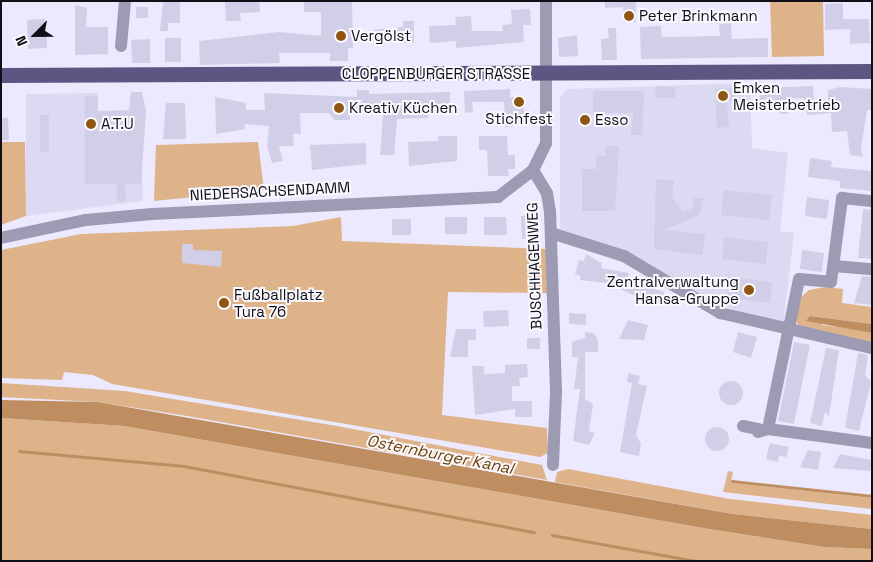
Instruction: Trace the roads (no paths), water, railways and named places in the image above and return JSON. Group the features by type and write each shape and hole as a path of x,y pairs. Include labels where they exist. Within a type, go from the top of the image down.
{"main road":[{"name":"CLOPPENBURGER STRASSE","path":"1,75 872,71"}],"street":[{"path":"121,46 125,1"},
{"path":"533,170 548,135 546,1"},
{"name":"BUSCHHAGENWEG","path":"533,170 548,197 551,233 553,465"},
{"name":"NIEDERSACHSENDAMM","path":"1,238 86,220 152,214 489,198 514,188 533,170"},
{"path":"762,430 789,332 799,279 831,282 842,198 872,201"},
{"path":"551,233 624,256 720,313 789,332 872,348"},
{"path":"834,266 872,269"},
{"path":"743,426 872,443"}],"waterway":[{"path":"19,451 184,466 534,532"},
{"path":"732,481 872,496"},
{"path":"552,535 697,561"}],"place":[{"name":"Peter Brinkmann","path":"629,16"},
{"name":"Vergölst","path":"341,36"},
{"name":"Emken Meisterbetrieb","path":"723,96"},
{"name":"Stichfest","path":"519,102"},
{"name":"Kreativ Küchen","path":"339,108"},
{"name":"Esso","path":"585,120"},
{"name":"A.T.U","path":"91,124"},
{"name":"Zentralverwaltung Hansa-Gruppe","path":"749,290"},
{"name":"Fußballplatz Tura 76","path":"224,303"}],"water label":[{"name":"Osternburger Kanal","path":"440,455"}]}
